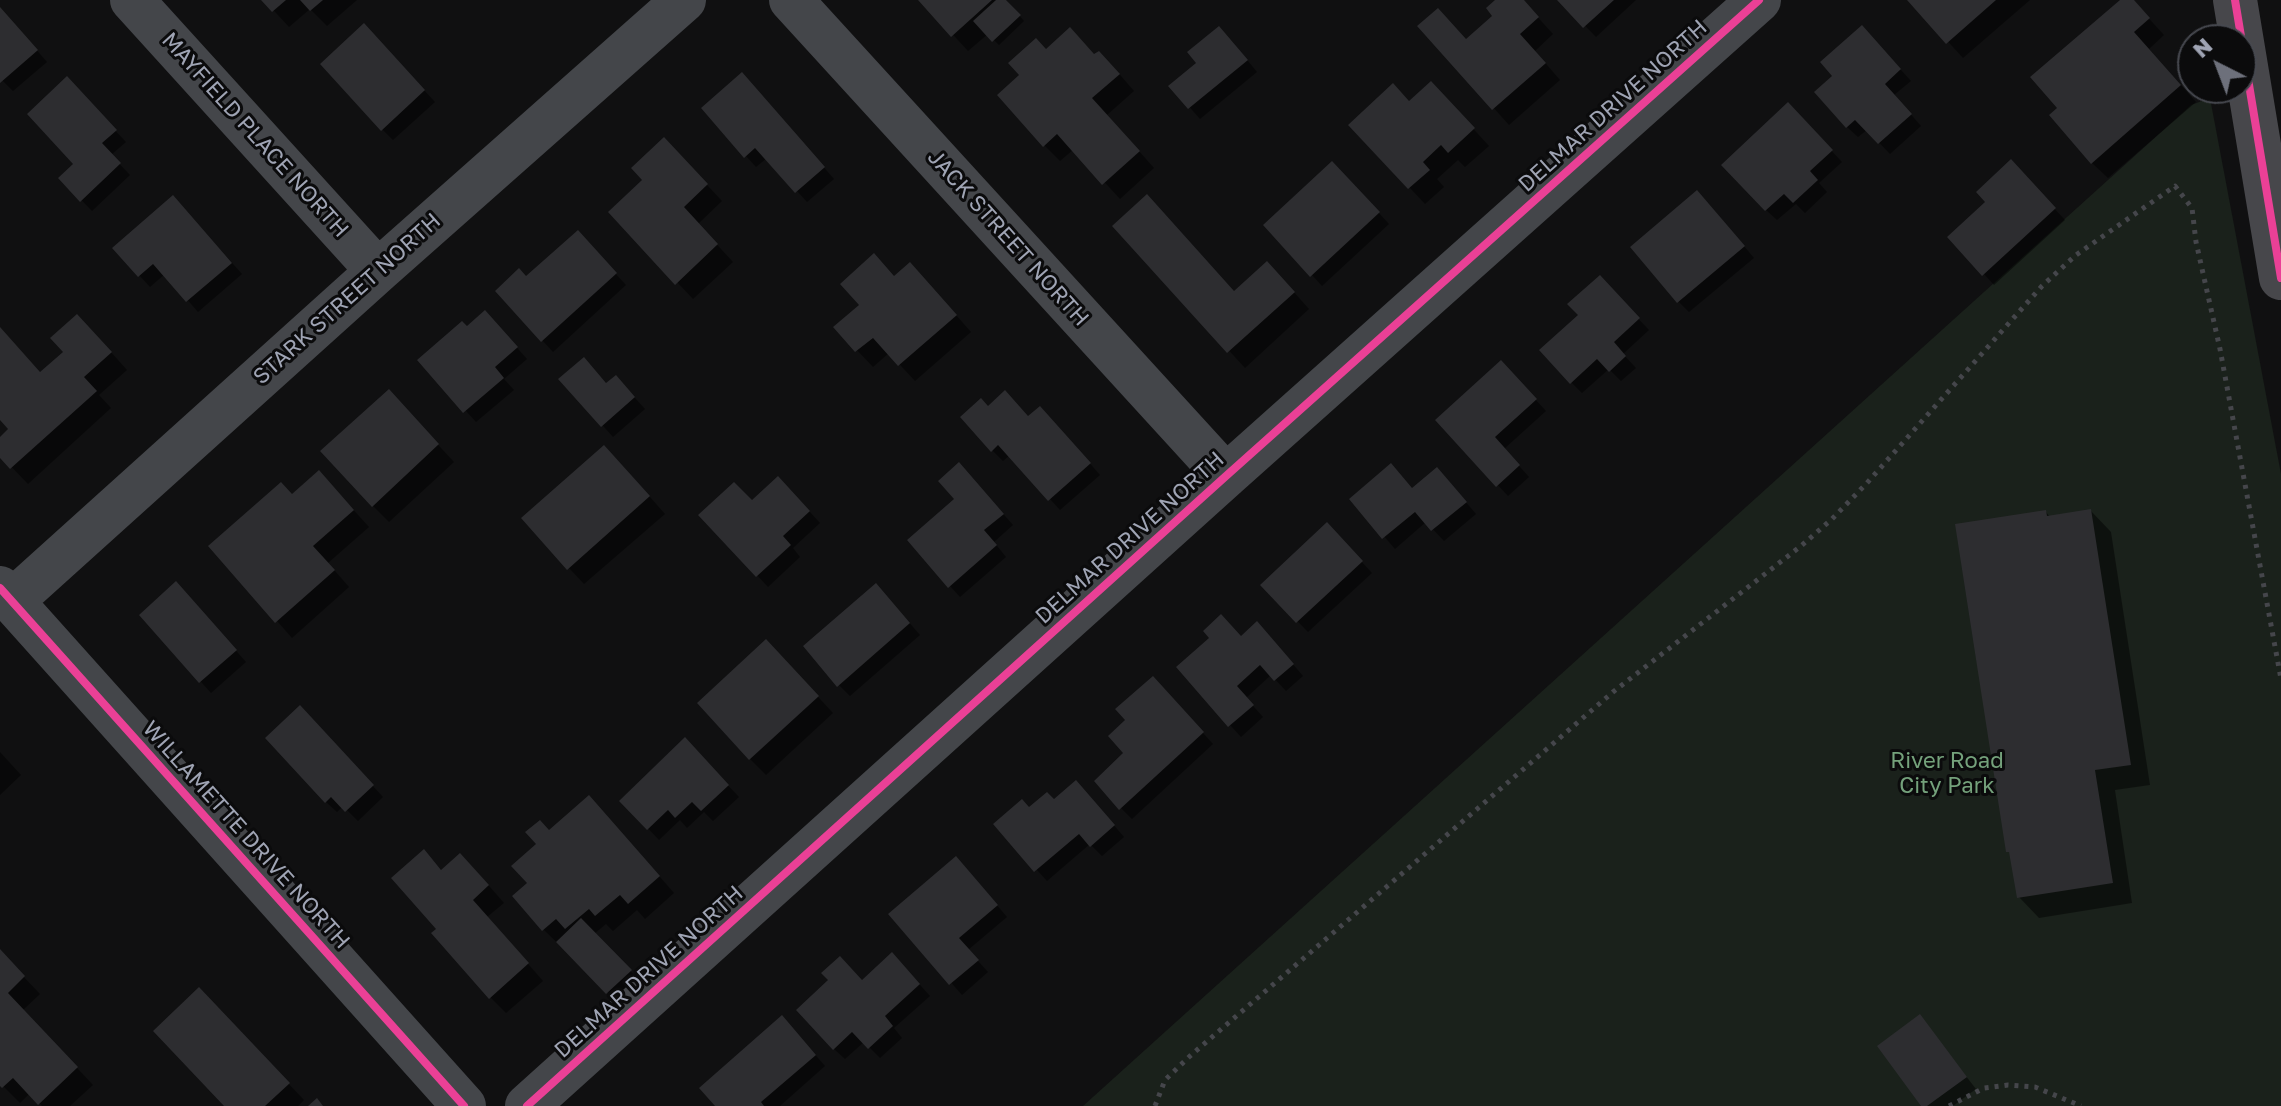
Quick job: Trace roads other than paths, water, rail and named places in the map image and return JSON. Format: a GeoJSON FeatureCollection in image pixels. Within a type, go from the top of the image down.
{"type":"FeatureCollection","features":[{"type":"Feature","properties":{"kind":"main road"},"geometry":{"type":"LineString","coordinates":[[2235,0],[2276,222],[2281,278]]}},
{"type":"Feature","properties":{"kind":"street","name":"MAYFIELD PLACE NORTH"},"geometry":{"type":"LineString","coordinates":[[132,0],[378,271]]}},
{"type":"Feature","properties":{"kind":"street","name":"STARK STREET NORTH"},"geometry":{"type":"LineString","coordinates":[[6,594],[684,0]]}},
{"type":"Feature","properties":{"kind":"street","name":"JACK STREET NORTH"},"geometry":{"type":"LineString","coordinates":[[791,0],[1226,476]]}},
{"type":"Feature","properties":{"kind":"street","name":"DELMAR DRIVE NORTH"},"geometry":{"type":"LineString","coordinates":[[527,1106],[1759,0]]}},
{"type":"Feature","properties":{"kind":"street","name":"WILLAMETTE DRIVE NORTH"},"geometry":{"type":"LineString","coordinates":[[6,594],[464,1106]]}},
{"type":"Feature","properties":{"kind":"park label","name":"River Road City Park"},"geometry":{"type":"Point","coordinates":[1947,774]}}]}
